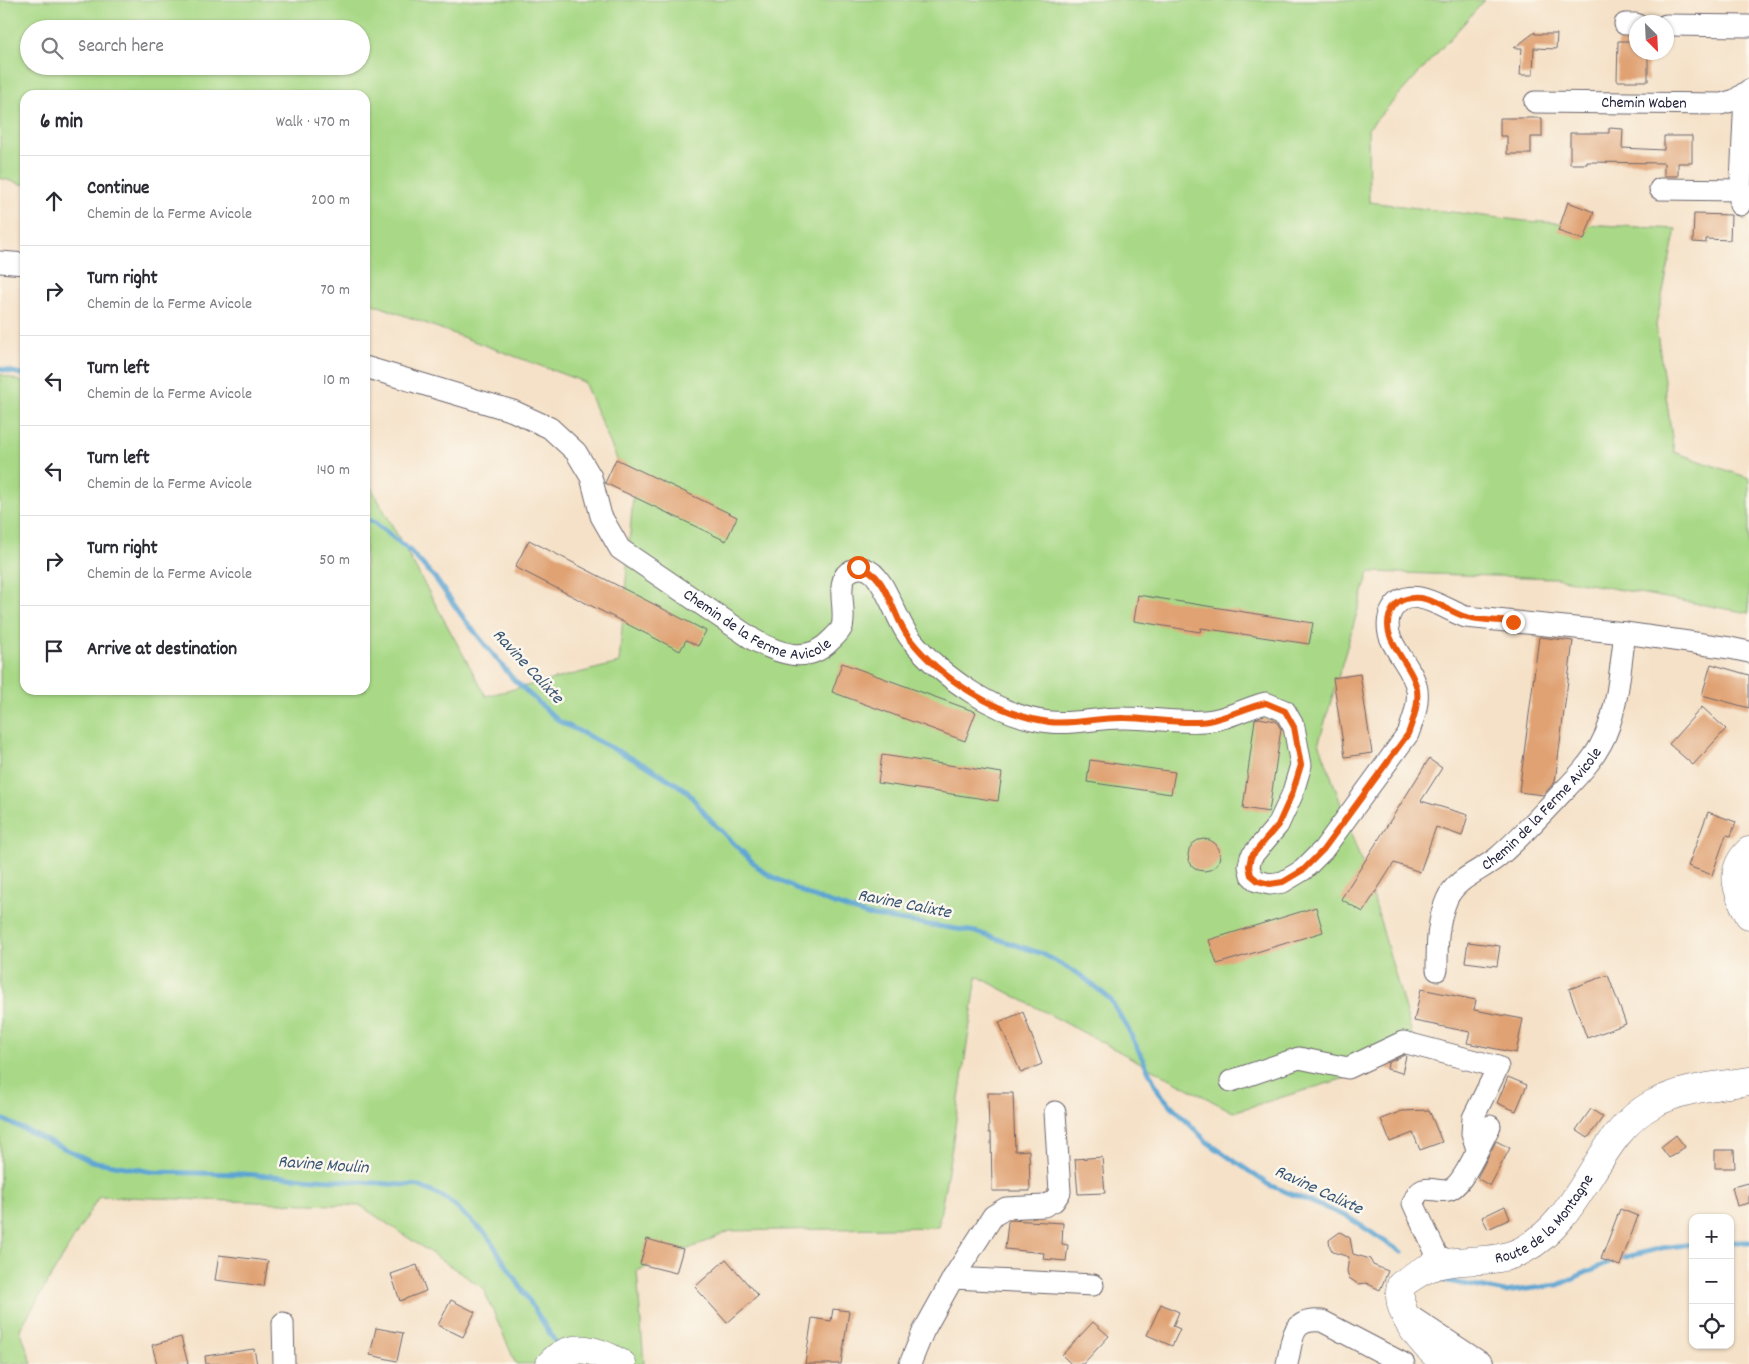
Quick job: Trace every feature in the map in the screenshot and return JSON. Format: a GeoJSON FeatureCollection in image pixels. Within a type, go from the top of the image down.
{"type":"FeatureCollection","features":[{"type":"Feature","properties":{"kind":"main road"},"geometry":{"type":"LineString","coordinates":[[1749,852],[1739,861],[1736,885],[1749,915]]}},
{"type":"Feature","properties":{"kind":"main road","name":"Route de la Montagne"},"geometry":{"type":"LineString","coordinates":[[1447,1364],[1434,1355],[1403,1311],[1399,1294],[1401,1285],[1414,1275],[1441,1264],[1494,1260],[1522,1251],[1545,1236],[1564,1216],[1614,1142],[1629,1124],[1652,1104],[1680,1092],[1749,1081]]}},
{"type":"Feature","properties":{"kind":"main road"},"geometry":{"type":"LineString","coordinates":[[550,1364],[565,1351],[577,1349],[590,1350],[622,1364]]}},
{"type":"Feature","properties":{"kind":"street"},"geometry":{"type":"LineString","coordinates":[[1674,24],[1749,26]]}},
{"type":"Feature","properties":{"kind":"street"},"geometry":{"type":"LineString","coordinates":[[1660,189],[1741,197],[1747,93]]}},
{"type":"Feature","properties":{"kind":"street","name":"Chemin Waben"},"geometry":{"type":"LineString","coordinates":[[1535,102],[1721,104],[1747,93]]}},
{"type":"Feature","properties":{"kind":"street"},"geometry":{"type":"LineString","coordinates":[[0,262],[20,264]]}},
{"type":"Feature","properties":{"kind":"street","name":"Chemin de la Ferme Avicole"},"geometry":{"type":"LineString","coordinates":[[370,368],[513,411],[550,428],[576,452],[591,477],[601,516],[620,549],[754,640],[774,650],[796,656],[812,652],[826,645],[841,629],[844,613],[843,581],[850,570],[858,567],[868,569],[879,580],[908,636],[924,655],[954,680],[1002,709],[1050,722],[1123,718],[1206,721],[1235,715],[1266,703],[1285,711],[1294,727],[1301,765],[1292,794],[1278,825],[1251,857],[1249,866],[1251,875],[1258,881],[1270,884],[1283,882],[1303,870],[1323,850],[1408,734],[1414,718],[1417,690],[1413,677],[1390,638],[1388,625],[1390,612],[1396,603],[1406,598],[1422,598],[1466,617],[1625,633],[1749,652]]}},
{"type":"Feature","properties":{"kind":"street","name":"Chemin de la Ferme Avicole"},"geometry":{"type":"LineString","coordinates":[[1437,970],[1438,929],[1447,898],[1454,888],[1497,858],[1520,837],[1587,766],[1602,743],[1611,722],[1625,633]]}},
{"type":"Feature","properties":{"kind":"street"},"geometry":{"type":"LineString","coordinates":[[1232,1081],[1299,1058],[1348,1068],[1403,1042],[1498,1067],[1473,1118],[1472,1134],[1477,1149]]}},
{"type":"Feature","properties":{"kind":"street"},"geometry":{"type":"LineString","coordinates":[[910,1364],[952,1278],[993,1216],[1006,1208],[1044,1206],[1054,1201],[1060,1192],[1055,1112]]}},
{"type":"Feature","properties":{"kind":"street"},"geometry":{"type":"LineString","coordinates":[[1441,1264],[1413,1203],[1416,1195],[1423,1190],[1431,1188],[1445,1191],[1459,1183],[1490,1126]]}},
{"type":"Feature","properties":{"kind":"street"},"geometry":{"type":"LineString","coordinates":[[952,1278],[1093,1284]]}},
{"type":"Feature","properties":{"kind":"street"},"geometry":{"type":"LineString","coordinates":[[1403,1311],[1483,1364]]}},
{"type":"Feature","properties":{"kind":"street"},"geometry":{"type":"LineString","coordinates":[[1287,1364],[1294,1332],[1301,1322],[1311,1320],[1322,1321],[1404,1364]]}},
{"type":"Feature","properties":{"kind":"street"},"geometry":{"type":"LineString","coordinates":[[283,1323],[284,1364]]}},
{"type":"Feature","properties":{"kind":"green space"},"geometry":{"type":"Polygon","coordinates":[[[0,0],[1485,0],[1368,129],[1369,202],[1525,221],[1676,229],[1656,325],[1674,452],[1749,478],[1749,613],[1556,578],[1369,572],[1319,742],[1372,892],[1418,1056],[1233,1112],[977,976],[952,1147],[938,1227],[730,1231],[637,1271],[644,1364],[516,1364],[483,1288],[361,1206],[99,1196],[20,1329],[32,1364],[0,1364],[0,374],[20,381],[20,695],[370,695],[370,487],[486,696],[619,663],[633,497],[584,382],[370,303],[370,90],[20,90],[20,184],[0,178],[0,0]]]}},
{"type":"Feature","properties":{"kind":"building"},"geometry":{"type":"Polygon","coordinates":[[[1535,32],[1535,34],[1557,34],[1556,49],[1534,48],[1533,75],[1520,75],[1522,48],[1514,48],[1535,32]]]}},
{"type":"Feature","properties":{"kind":"building"},"geometry":{"type":"Polygon","coordinates":[[[1618,41],[1629,41],[1629,60],[1648,60],[1648,81],[1617,81],[1618,41]]]}},
{"type":"Feature","properties":{"kind":"building"},"geometry":{"type":"Polygon","coordinates":[[[1500,118],[1542,118],[1542,137],[1531,137],[1531,154],[1507,154],[1507,136],[1500,136],[1500,118]]]}},
{"type":"Feature","properties":{"kind":"building"},"geometry":{"type":"Polygon","coordinates":[[[1609,128],[1623,129],[1622,148],[1664,150],[1664,136],[1692,136],[1692,163],[1678,163],[1678,176],[1664,176],[1664,163],[1587,162],[1587,164],[1570,164],[1570,133],[1609,133],[1609,128]]]}},
{"type":"Feature","properties":{"kind":"building"},"geometry":{"type":"Polygon","coordinates":[[[1568,202],[1594,212],[1584,240],[1558,231],[1568,202]]]}},
{"type":"Feature","properties":{"kind":"building"},"geometry":{"type":"Polygon","coordinates":[[[1694,214],[1731,215],[1730,240],[1706,239],[1706,243],[1693,242],[1694,214]]]}},
{"type":"Feature","properties":{"kind":"building"},"geometry":{"type":"Polygon","coordinates":[[[616,459],[737,517],[726,541],[605,483],[616,459]]]}},
{"type":"Feature","properties":{"kind":"building"},"geometry":{"type":"Polygon","coordinates":[[[529,540],[706,631],[698,646],[686,640],[680,651],[515,567],[529,540]]]}},
{"type":"Feature","properties":{"kind":"building"},"geometry":{"type":"Polygon","coordinates":[[[1138,595],[1313,623],[1309,644],[1201,628],[1200,632],[1134,621],[1138,595]]]}},
{"type":"Feature","properties":{"kind":"building"},"geometry":{"type":"Polygon","coordinates":[[[1539,637],[1573,641],[1555,782],[1543,795],[1519,792],[1539,637]]]}},
{"type":"Feature","properties":{"kind":"building"},"geometry":{"type":"Polygon","coordinates":[[[842,663],[976,712],[965,741],[832,692],[842,663]]]}},
{"type":"Feature","properties":{"kind":"building"},"geometry":{"type":"Polygon","coordinates":[[[1711,664],[1749,675],[1749,708],[1702,695],[1711,664]]]}},
{"type":"Feature","properties":{"kind":"building"},"geometry":{"type":"Polygon","coordinates":[[[1360,674],[1372,753],[1345,757],[1333,678],[1360,674]]]}},
{"type":"Feature","properties":{"kind":"building"},"geometry":{"type":"Polygon","coordinates":[[[1702,707],[1726,729],[1693,765],[1669,744],[1702,707]]]}},
{"type":"Feature","properties":{"kind":"building"},"geometry":{"type":"Polygon","coordinates":[[[1255,719],[1276,721],[1281,729],[1269,812],[1243,808],[1255,719]]]}},
{"type":"Feature","properties":{"kind":"building"},"geometry":{"type":"Polygon","coordinates":[[[882,755],[1002,773],[998,801],[878,783],[882,755]]]}},
{"type":"Feature","properties":{"kind":"building"},"geometry":{"type":"Polygon","coordinates":[[[1429,759],[1442,768],[1421,801],[1468,815],[1462,836],[1436,827],[1420,872],[1394,863],[1363,912],[1341,899],[1429,759]]]}},
{"type":"Feature","properties":{"kind":"building"},"geometry":{"type":"Polygon","coordinates":[[[1090,760],[1175,772],[1171,794],[1087,782],[1090,760]]]}},
{"type":"Feature","properties":{"kind":"building"},"geometry":{"type":"Polygon","coordinates":[[[1708,812],[1736,822],[1731,836],[1726,835],[1712,875],[1688,866],[1708,812]]]}},
{"type":"Feature","properties":{"kind":"building"},"geometry":{"type":"Polygon","coordinates":[[[1204,839],[1210,840],[1215,844],[1219,849],[1219,861],[1215,866],[1210,870],[1204,871],[1198,870],[1193,866],[1189,861],[1188,855],[1189,849],[1193,844],[1198,840],[1204,839]]]}},
{"type":"Feature","properties":{"kind":"building"},"geometry":{"type":"Polygon","coordinates":[[[1316,907],[1323,932],[1217,964],[1209,940],[1316,907]]]}},
{"type":"Feature","properties":{"kind":"building"},"geometry":{"type":"Polygon","coordinates":[[[1468,942],[1500,946],[1497,966],[1465,962],[1468,942]]]}},
{"type":"Feature","properties":{"kind":"building"},"geometry":{"type":"Polygon","coordinates":[[[1608,975],[1626,1024],[1587,1038],[1569,989],[1608,975]]]}},
{"type":"Feature","properties":{"kind":"building"},"geometry":{"type":"Polygon","coordinates":[[[1421,989],[1476,1000],[1474,1010],[1523,1019],[1516,1053],[1467,1043],[1470,1032],[1414,1021],[1421,989]]]}},
{"type":"Feature","properties":{"kind":"building"},"geometry":{"type":"Polygon","coordinates":[[[1023,1012],[1042,1064],[1021,1073],[999,1022],[1023,1012]]]}},
{"type":"Feature","properties":{"kind":"building"},"geometry":{"type":"Polygon","coordinates":[[[1404,1055],[1406,1056],[1402,1073],[1387,1069],[1388,1063],[1404,1055]]]}},
{"type":"Feature","properties":{"kind":"building"},"geometry":{"type":"Polygon","coordinates":[[[1508,1077],[1527,1085],[1516,1111],[1497,1103],[1508,1077]]]}},
{"type":"Feature","properties":{"kind":"building"},"geometry":{"type":"Polygon","coordinates":[[[988,1093],[1013,1093],[1015,1151],[1029,1150],[1030,1191],[992,1191],[988,1093]]]}},
{"type":"Feature","properties":{"kind":"building"},"geometry":{"type":"Polygon","coordinates":[[[1591,1109],[1603,1117],[1588,1138],[1576,1130],[1591,1109]]]}},
{"type":"Feature","properties":{"kind":"building"},"geometry":{"type":"Polygon","coordinates":[[[1429,1110],[1442,1142],[1420,1150],[1413,1133],[1390,1142],[1381,1119],[1402,1111],[1429,1110]]]}},
{"type":"Feature","properties":{"kind":"building"},"geometry":{"type":"Polygon","coordinates":[[[1676,1135],[1685,1147],[1669,1158],[1661,1147],[1676,1135]]]}},
{"type":"Feature","properties":{"kind":"building"},"geometry":{"type":"Polygon","coordinates":[[[1496,1141],[1510,1148],[1490,1186],[1477,1178],[1496,1141]]]}},
{"type":"Feature","properties":{"kind":"building"},"geometry":{"type":"Polygon","coordinates":[[[1715,1150],[1734,1150],[1735,1168],[1715,1168],[1715,1150]]]}},
{"type":"Feature","properties":{"kind":"building"},"geometry":{"type":"Polygon","coordinates":[[[1102,1157],[1105,1193],[1078,1194],[1075,1159],[1102,1157]]]}},
{"type":"Feature","properties":{"kind":"building"},"geometry":{"type":"Polygon","coordinates":[[[1749,1183],[1749,1203],[1737,1206],[1732,1187],[1749,1183]]]}},
{"type":"Feature","properties":{"kind":"building"},"geometry":{"type":"Polygon","coordinates":[[[1505,1206],[1510,1219],[1488,1229],[1482,1217],[1505,1206]]]}},
{"type":"Feature","properties":{"kind":"building"},"geometry":{"type":"Polygon","coordinates":[[[1620,1209],[1638,1216],[1620,1266],[1601,1259],[1620,1209]]]}},
{"type":"Feature","properties":{"kind":"building"},"geometry":{"type":"Polygon","coordinates":[[[1010,1220],[1063,1223],[1062,1244],[1068,1245],[1066,1261],[1043,1259],[1044,1253],[1005,1249],[1008,1222],[1010,1220]]]}},
{"type":"Feature","properties":{"kind":"building"},"geometry":{"type":"Polygon","coordinates":[[[1340,1232],[1350,1238],[1353,1254],[1370,1259],[1373,1265],[1388,1271],[1380,1290],[1366,1283],[1358,1284],[1349,1278],[1347,1271],[1349,1257],[1333,1252],[1330,1247],[1329,1240],[1340,1232]]]}},
{"type":"Feature","properties":{"kind":"building"},"geometry":{"type":"Polygon","coordinates":[[[647,1239],[683,1249],[676,1273],[640,1264],[647,1239]]]}},
{"type":"Feature","properties":{"kind":"building"},"geometry":{"type":"Polygon","coordinates":[[[219,1255],[268,1261],[264,1286],[215,1280],[219,1255]]]}},
{"type":"Feature","properties":{"kind":"building"},"geometry":{"type":"Polygon","coordinates":[[[726,1259],[758,1296],[727,1323],[695,1287],[726,1259]]]}},
{"type":"Feature","properties":{"kind":"building"},"geometry":{"type":"Polygon","coordinates":[[[417,1265],[426,1291],[400,1301],[391,1274],[417,1265]]]}},
{"type":"Feature","properties":{"kind":"building"},"geometry":{"type":"Polygon","coordinates":[[[451,1300],[475,1312],[463,1337],[438,1325],[451,1300]]]}},
{"type":"Feature","properties":{"kind":"building"},"geometry":{"type":"Polygon","coordinates":[[[1161,1304],[1179,1312],[1173,1326],[1180,1329],[1172,1346],[1147,1335],[1161,1304]]]}},
{"type":"Feature","properties":{"kind":"building"},"geometry":{"type":"Polygon","coordinates":[[[833,1309],[849,1311],[841,1364],[805,1364],[812,1318],[831,1321],[833,1309]]]}},
{"type":"Feature","properties":{"kind":"building"},"geometry":{"type":"Polygon","coordinates":[[[1093,1322],[1109,1336],[1083,1364],[1071,1364],[1062,1355],[1093,1322]]]}},
{"type":"Feature","properties":{"kind":"building"},"geometry":{"type":"Polygon","coordinates":[[[376,1328],[403,1333],[397,1361],[370,1355],[376,1328]]]}},
{"type":"Feature","properties":{"kind":"building"},"geometry":{"type":"Polygon","coordinates":[[[181,1337],[188,1364],[157,1364],[152,1345],[181,1337]]]}},
{"type":"Feature","properties":{"kind":"building"},"geometry":{"type":"Polygon","coordinates":[[[254,1349],[257,1364],[206,1364],[205,1356],[254,1349]]]}},
{"type":"Feature","properties":{"kind":"waterway","name":"Ravine Calixte"},"geometry":{"type":"LineString","coordinates":[[0,369],[20,374]]}},
{"type":"Feature","properties":{"kind":"waterway","name":"Ravine Calixte"},"geometry":{"type":"LineString","coordinates":[[370,520],[410,551],[435,578],[465,620],[514,680],[559,721],[647,766],[686,790],[711,821],[762,871],[808,895],[867,915],[976,932],[1043,954],[1082,976],[1110,999],[1127,1027],[1160,1094],[1207,1142],[1269,1185],[1348,1217],[1401,1252]]}},
{"type":"Feature","properties":{"kind":"waterway","name":"Ravine Moulin"},"geometry":{"type":"LineString","coordinates":[[0,1118],[91,1161],[153,1172],[243,1174],[419,1186],[447,1199],[487,1235],[558,1346]]}},
{"type":"Feature","properties":{"kind":"waterway","name":"Ravine Calixte"},"geometry":{"type":"LineString","coordinates":[[1734,1242],[1749,1242]]}},
{"type":"Feature","properties":{"kind":"waterway","name":"Ravine Calixte"},"geometry":{"type":"LineString","coordinates":[[1432,1278],[1505,1292],[1558,1285],[1614,1260],[1661,1248],[1689,1244]]}},
{"type":"Feature","properties":{"kind":"route"},"geometry":{"type":"LineString","coordinates":[[858,567],[868,569],[879,580],[908,636],[924,655],[954,680],[1002,709],[1050,722],[1123,718],[1206,721],[1235,715],[1266,703],[1285,711],[1294,727],[1299,745],[1301,765],[1292,794],[1278,825],[1251,857],[1249,866],[1251,875],[1258,881],[1270,884],[1283,882],[1303,870],[1323,850],[1408,734],[1417,704],[1417,690],[1413,677],[1390,638],[1388,625],[1390,612],[1396,603],[1406,598],[1422,598],[1466,617],[1513,622]]}}]}
